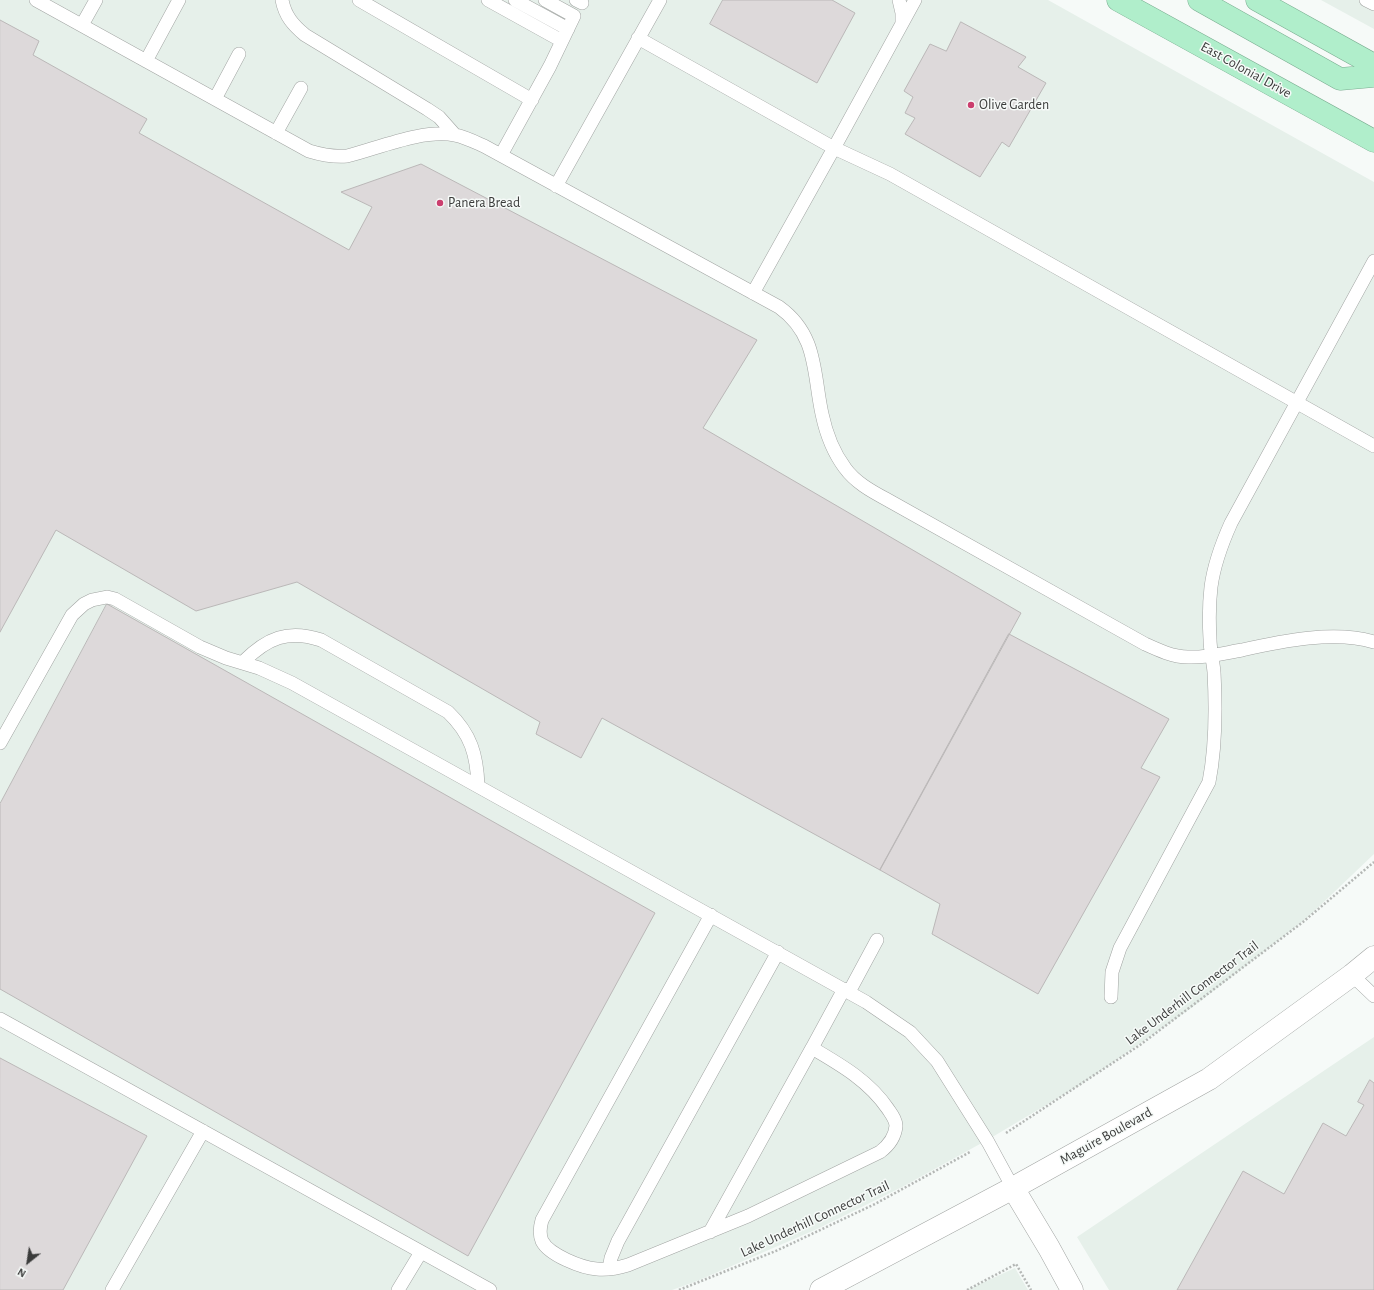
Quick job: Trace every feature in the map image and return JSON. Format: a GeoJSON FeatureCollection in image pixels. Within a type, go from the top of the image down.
{"type":"FeatureCollection","features":[{"type":"Feature","properties":{"kind":"highway","name":"East Colonial Drive"},"geometry":{"type":"LineString","coordinates":[[1118,0],[1374,141]]}},
{"type":"Feature","properties":{"kind":"highway"},"geometry":{"type":"LineString","coordinates":[[1199,0],[1340,79],[1374,76]]}},
{"type":"Feature","properties":{"kind":"highway"},"geometry":{"type":"LineString","coordinates":[[1257,0],[1374,65]]}},
{"type":"Feature","properties":{"kind":"street","name":"Maguire Boulevard"},"geometry":{"type":"LineString","coordinates":[[821,1290],[843,1285],[1209,1079],[1352,976],[1374,957]]}},
{"type":"Feature","properties":{"kind":"street"},"geometry":{"type":"LineString","coordinates":[[1013,1188],[1072,1290]]}},
{"type":"Feature","properties":{"kind":"lane"},"geometry":{"type":"LineString","coordinates":[[36,0],[276,133],[310,151],[322,155],[347,156],[426,135],[455,135],[484,146],[625,222],[786,312],[800,327],[809,348],[817,381],[822,414],[831,442],[846,469],[866,488],[1145,644],[1172,655],[1186,657],[1211,656],[1243,649],[1324,637],[1350,637],[1374,642]]}},
{"type":"Feature","properties":{"kind":"lane"},"geometry":{"type":"LineString","coordinates":[[82,25],[96,0]]}},
{"type":"Feature","properties":{"kind":"lane"},"geometry":{"type":"LineString","coordinates":[[146,60],[179,0]]}},
{"type":"Feature","properties":{"kind":"lane"},"geometry":{"type":"LineString","coordinates":[[282,0],[288,18],[296,28],[305,35],[427,109],[438,117],[455,135]]}},
{"type":"Feature","properties":{"kind":"lane"},"geometry":{"type":"LineString","coordinates":[[359,0],[532,100]]}},
{"type":"Feature","properties":{"kind":"lane"},"geometry":{"type":"LineString","coordinates":[[488,0],[562,41]]}},
{"type":"Feature","properties":{"kind":"lane"},"geometry":{"type":"LineString","coordinates":[[515,0],[568,29]]}},
{"type":"Feature","properties":{"kind":"lane"},"geometry":{"type":"LineString","coordinates":[[501,155],[532,100],[574,16],[545,0]]}},
{"type":"Feature","properties":{"kind":"lane"},"geometry":{"type":"LineString","coordinates":[[556,186],[660,0]]}},
{"type":"Feature","properties":{"kind":"lane"},"geometry":{"type":"LineString","coordinates":[[899,0],[902,13],[902,23]]}},
{"type":"Feature","properties":{"kind":"lane"},"geometry":{"type":"LineString","coordinates":[[753,293],[915,0]]}},
{"type":"Feature","properties":{"kind":"lane"},"geometry":{"type":"LineString","coordinates":[[1366,0],[1374,4]]}},
{"type":"Feature","properties":{"kind":"lane"},"geometry":{"type":"LineString","coordinates":[[638,38],[834,148],[890,174],[1374,446]]}},
{"type":"Feature","properties":{"kind":"lane"},"geometry":{"type":"LineString","coordinates":[[215,99],[239,54]]}},
{"type":"Feature","properties":{"kind":"lane"},"geometry":{"type":"LineString","coordinates":[[276,133],[301,88]]}},
{"type":"Feature","properties":{"kind":"lane"},"geometry":{"type":"LineString","coordinates":[[1111,997],[1112,972],[1120,948],[1209,782],[1213,760],[1216,712],[1214,670],[1210,639],[1210,598],[1211,586],[1219,552],[1231,523],[1374,262]]}},
{"type":"Feature","properties":{"kind":"lane"},"geometry":{"type":"LineString","coordinates":[[0,744],[68,621],[78,608],[92,600],[107,597],[115,599],[200,647],[226,658],[259,668],[292,683],[866,1002],[910,1032],[937,1061],[988,1142],[1013,1188]]}},
{"type":"Feature","properties":{"kind":"lane"},"geometry":{"type":"LineString","coordinates":[[243,662],[253,652],[280,637],[294,635],[307,636],[321,640],[448,712],[458,722],[467,735],[474,751],[478,769],[478,786]]}},
{"type":"Feature","properties":{"kind":"lane"},"geometry":{"type":"LineString","coordinates":[[711,916],[542,1220],[540,1226],[540,1237],[543,1242],[551,1251],[578,1265],[593,1269],[618,1268],[636,1263],[710,1232],[773,1204],[880,1152],[890,1141],[894,1133],[896,1125],[894,1117],[870,1087],[842,1066],[812,1048]]}},
{"type":"Feature","properties":{"kind":"lane"},"geometry":{"type":"LineString","coordinates":[[710,1232],[812,1048],[877,940]]}},
{"type":"Feature","properties":{"kind":"lane"},"geometry":{"type":"LineString","coordinates":[[609,1269],[611,1258],[618,1241],[778,952]]}},
{"type":"Feature","properties":{"kind":"lane"},"geometry":{"type":"LineString","coordinates":[[1352,976],[1374,996]]}},
{"type":"Feature","properties":{"kind":"lane"},"geometry":{"type":"LineString","coordinates":[[0,1019],[485,1288]]}},
{"type":"Feature","properties":{"kind":"lane"},"geometry":{"type":"LineString","coordinates":[[112,1290],[203,1131]]}},
{"type":"Feature","properties":{"kind":"lane"},"geometry":{"type":"LineString","coordinates":[[398,1290],[421,1252]]}},
{"type":"Feature","properties":{"kind":"path","name":"Lake Underhill Connector Trail"},"geometry":{"type":"LineString","coordinates":[[1013,1129],[1140,1045],[1303,922],[1374,862]]}},
{"type":"Feature","properties":{"kind":"path","name":"Lake Underhill Connector Trail"},"geometry":{"type":"LineString","coordinates":[[679,1290],[778,1250],[875,1204],[957,1159]]}},
{"type":"Feature","properties":{"kind":"path"},"geometry":{"type":"LineString","coordinates":[[967,1290],[1016,1264],[1031,1290]]}},
{"type":"Feature","properties":{"kind":"shaded area"},"geometry":{"type":"Polygon","coordinates":[[[0,0],[1048,0],[1374,182],[1374,854],[1307,918],[1194,1006],[1083,1083],[989,1139],[902,1187],[817,1229],[697,1281],[672,1290],[0,1290],[0,0]]]}},
{"type":"Feature","properties":{"kind":"shaded area"},"geometry":{"type":"Polygon","coordinates":[[[1321,0],[1374,0],[1374,29],[1321,0]]]}},
{"type":"Feature","properties":{"kind":"shaded area"},"geometry":{"type":"Polygon","coordinates":[[[1374,1037],[1374,1290],[1109,1290],[1077,1237],[1374,1037]]]}},
{"type":"Feature","properties":{"kind":"shaded area"},"geometry":{"type":"Polygon","coordinates":[[[1015,1268],[1028,1290],[967,1290],[969,1289],[1015,1268]]]}},
{"type":"Feature","properties":{"kind":"building"},"geometry":{"type":"Polygon","coordinates":[[[723,0],[832,0],[855,13],[817,83],[710,24],[723,0]]]}},
{"type":"Feature","properties":{"kind":"building"},"geometry":{"type":"Polygon","coordinates":[[[0,20],[39,41],[33,55],[147,119],[139,133],[349,250],[372,207],[341,192],[421,164],[757,340],[703,428],[1021,613],[880,870],[602,718],[581,758],[536,734],[540,722],[297,582],[196,611],[56,530],[0,632],[0,20]]]}},
{"type":"Feature","properties":{"kind":"building","name":"Olive Garden"},"geometry":{"type":"Polygon","coordinates":[[[961,22],[1026,57],[1018,67],[1046,83],[1009,147],[1002,142],[980,177],[905,134],[915,118],[905,113],[913,97],[904,91],[930,44],[946,51],[961,22]]]}},
{"type":"Feature","properties":{"kind":"building"},"geometry":{"type":"Polygon","coordinates":[[[107,604],[655,913],[468,1256],[0,989],[0,804],[107,604]]]}},
{"type":"Feature","properties":{"kind":"building"},"geometry":{"type":"Polygon","coordinates":[[[1009,634],[1169,719],[1141,768],[1160,777],[1038,994],[932,934],[940,904],[880,870],[1009,634]]]}},
{"type":"Feature","properties":{"kind":"building"},"geometry":{"type":"Polygon","coordinates":[[[0,1058],[147,1136],[63,1290],[0,1290],[0,1058]]]}},
{"type":"Feature","properties":{"kind":"building"},"geometry":{"type":"Polygon","coordinates":[[[1370,1080],[1374,1083],[1374,1290],[1177,1290],[1243,1171],[1284,1194],[1323,1123],[1346,1136],[1364,1105],[1358,1102],[1370,1080]]]}},
{"type":"Feature","properties":{"kind":"place","name":"Olive Garden"},"geometry":{"type":"Point","coordinates":[971,105]}},
{"type":"Feature","properties":{"kind":"place","name":"Panera Bread"},"geometry":{"type":"Point","coordinates":[440,203]}}]}
